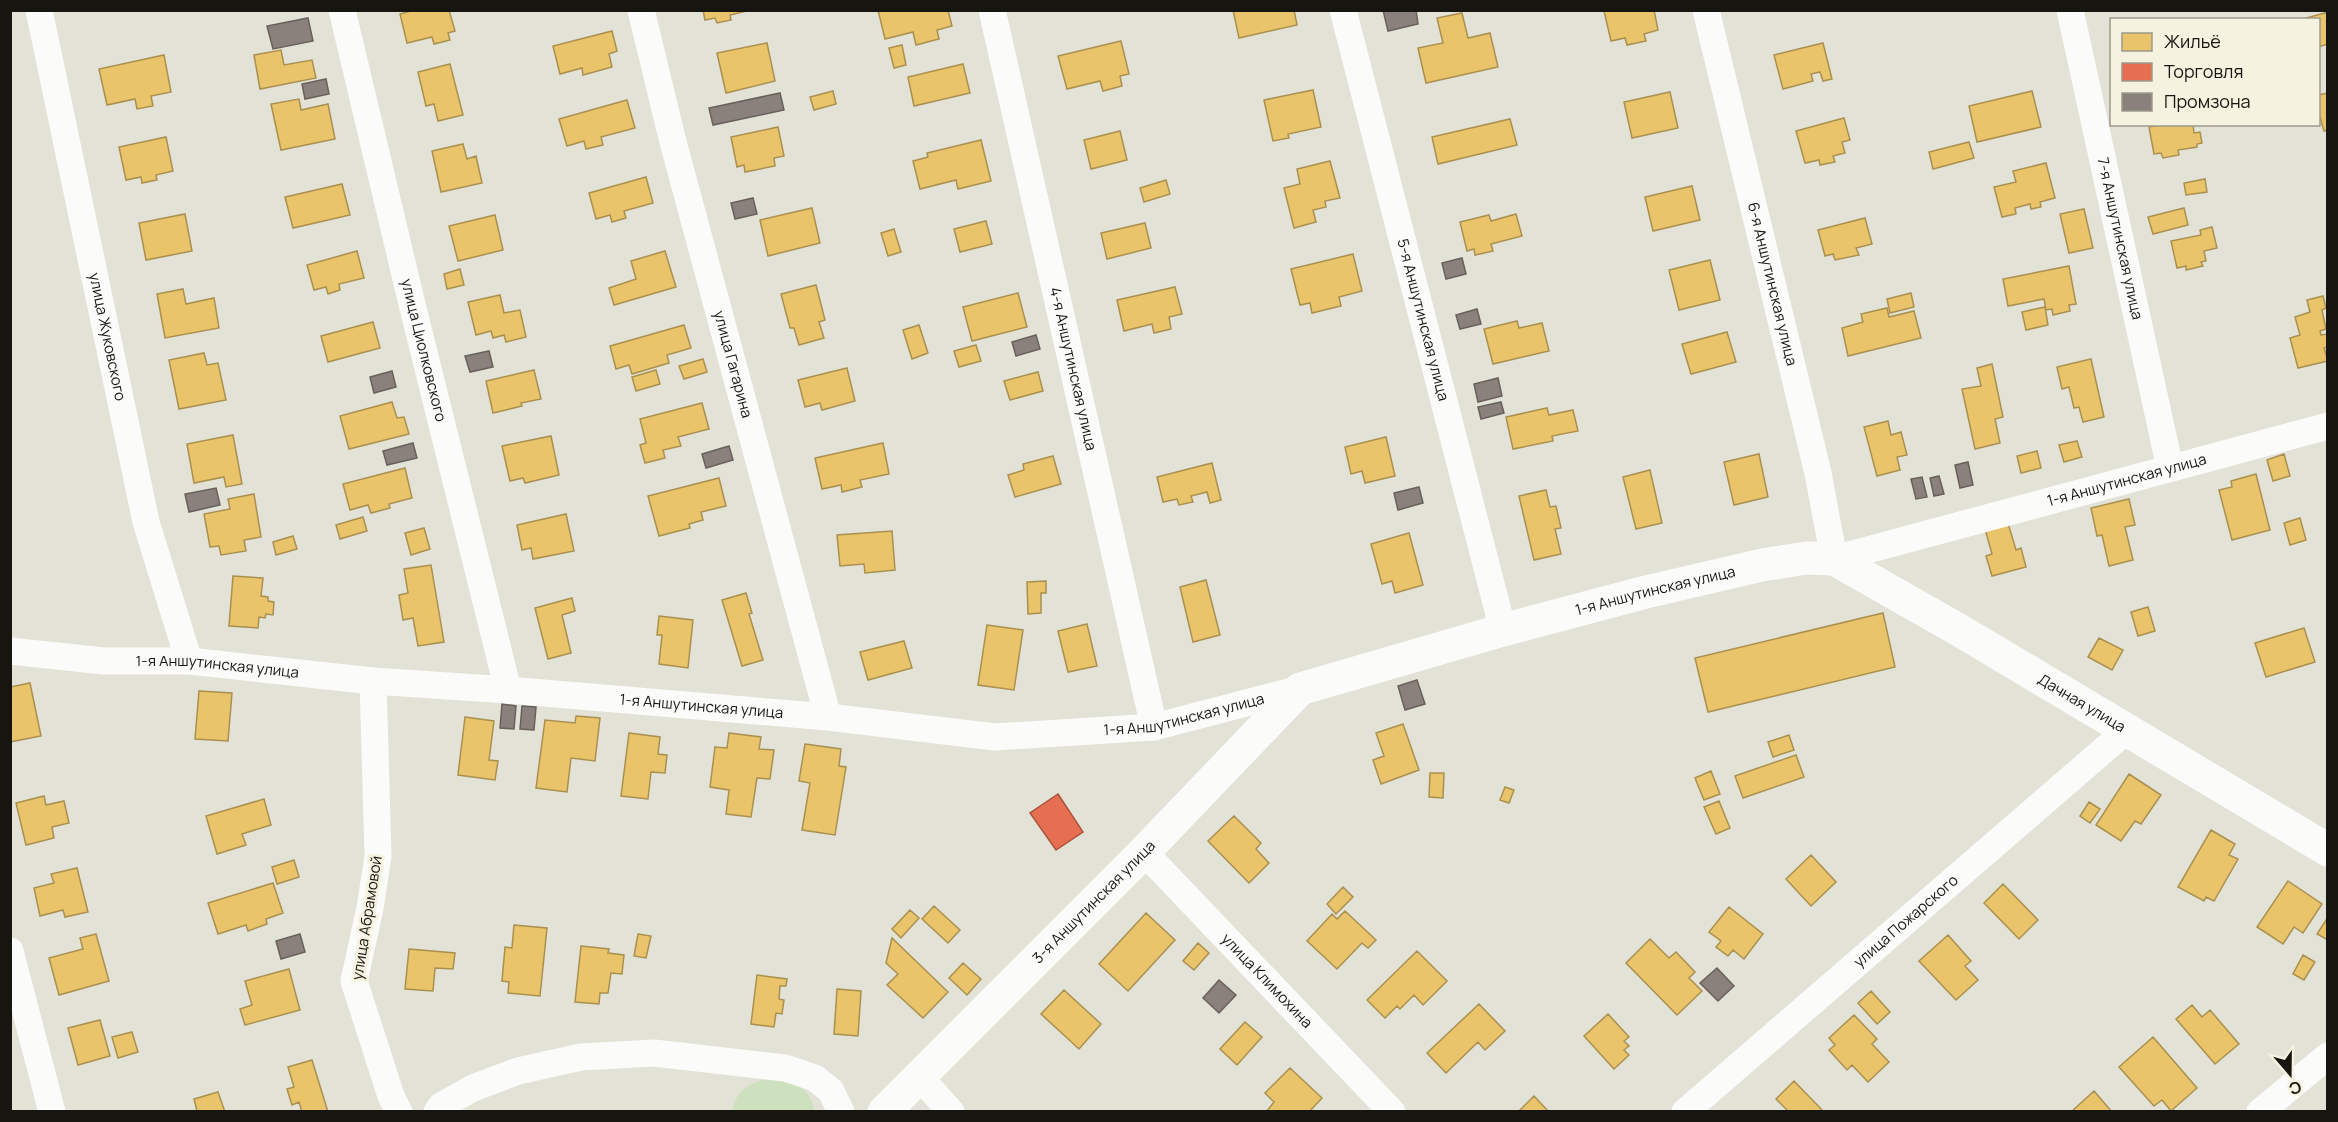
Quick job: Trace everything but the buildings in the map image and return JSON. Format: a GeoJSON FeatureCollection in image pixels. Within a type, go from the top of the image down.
{"type":"FeatureCollection","features":[{"type":"Feature","properties":{"kind":"street","name":"улица Жуковского"},"geometry":{"type":"LineString","coordinates":[[39,10],[146,522],[189,661]]}},
{"type":"Feature","properties":{"kind":"street","name":"улица Циолковского"},"geometry":{"type":"LineString","coordinates":[[342,10],[408,288],[508,690]]}},
{"type":"Feature","properties":{"kind":"street","name":"улица Гагарина"},"geometry":{"type":"LineString","coordinates":[[641,10],[672,138],[828,717]]}},
{"type":"Feature","properties":{"kind":"street","name":"4-я Аншутинская улица"},"geometry":{"type":"LineString","coordinates":[[992,10],[1154,727]]}},
{"type":"Feature","properties":{"kind":"street","name":"5-я Аншутинская улица"},"geometry":{"type":"LineString","coordinates":[[1343,10],[1503,630]]}},
{"type":"Feature","properties":{"kind":"street","name":"6-я Аншутинская улица"},"geometry":{"type":"LineString","coordinates":[[1706,10],[1818,473],[1834,559]]}},
{"type":"Feature","properties":{"kind":"street","name":"7-я Аншутинская улица"},"geometry":{"type":"LineString","coordinates":[[2070,10],[2170,468]]}},
{"type":"Feature","properties":{"kind":"street","name":"1-я Аншутинская улица"},"geometry":{"type":"LineString","coordinates":[[10,651],[104,661],[189,661],[373,681],[828,717],[995,737],[1154,727],[1646,592],[1762,565],[1806,558],[1834,559],[2328,426]]}},
{"type":"Feature","properties":{"kind":"street","name":"Дачная улица"},"geometry":{"type":"LineString","coordinates":[[1834,559],[2328,849]]}},
{"type":"Feature","properties":{"kind":"street","name":"улица Абрамовой"},"geometry":{"type":"LineString","coordinates":[[373,681],[378,856],[370,908],[354,981],[391,1096],[399,1112]]}},
{"type":"Feature","properties":{"kind":"street","name":"3-я Аншутинская улица"},"geometry":{"type":"LineString","coordinates":[[884,1112],[1144,852],[1300,688]]}},
{"type":"Feature","properties":{"kind":"street","name":"улица Пожарского"},"geometry":{"type":"LineString","coordinates":[[1685,1112],[2127,730]]}},
{"type":"Feature","properties":{"kind":"street","name":"улица Климохина"},"geometry":{"type":"LineString","coordinates":[[1144,852],[1392,1112]]}},
{"type":"Feature","properties":{"kind":"street"},"geometry":{"type":"LineString","coordinates":[[10,951],[52,1112]]}},
{"type":"Feature","properties":{"kind":"street"},"geometry":{"type":"LineString","coordinates":[[437,1112],[441,1106],[473,1088],[518,1071],[581,1057],[654,1053],[785,1068],[815,1078],[831,1091],[841,1112]]}},
{"type":"Feature","properties":{"kind":"street"},"geometry":{"type":"LineString","coordinates":[[2260,1112],[2328,1056]]}},
{"type":"Feature","properties":{"kind":"street"},"geometry":{"type":"LineString","coordinates":[[919,1076],[951,1112]]}},
{"type":"Feature","properties":{"kind":"green space"},"geometry":{"type":"Polygon","coordinates":[[[771,1078],[800,1087],[809,1096],[815,1112],[732,1112],[737,1098],[745,1088],[771,1078]]]}}]}
